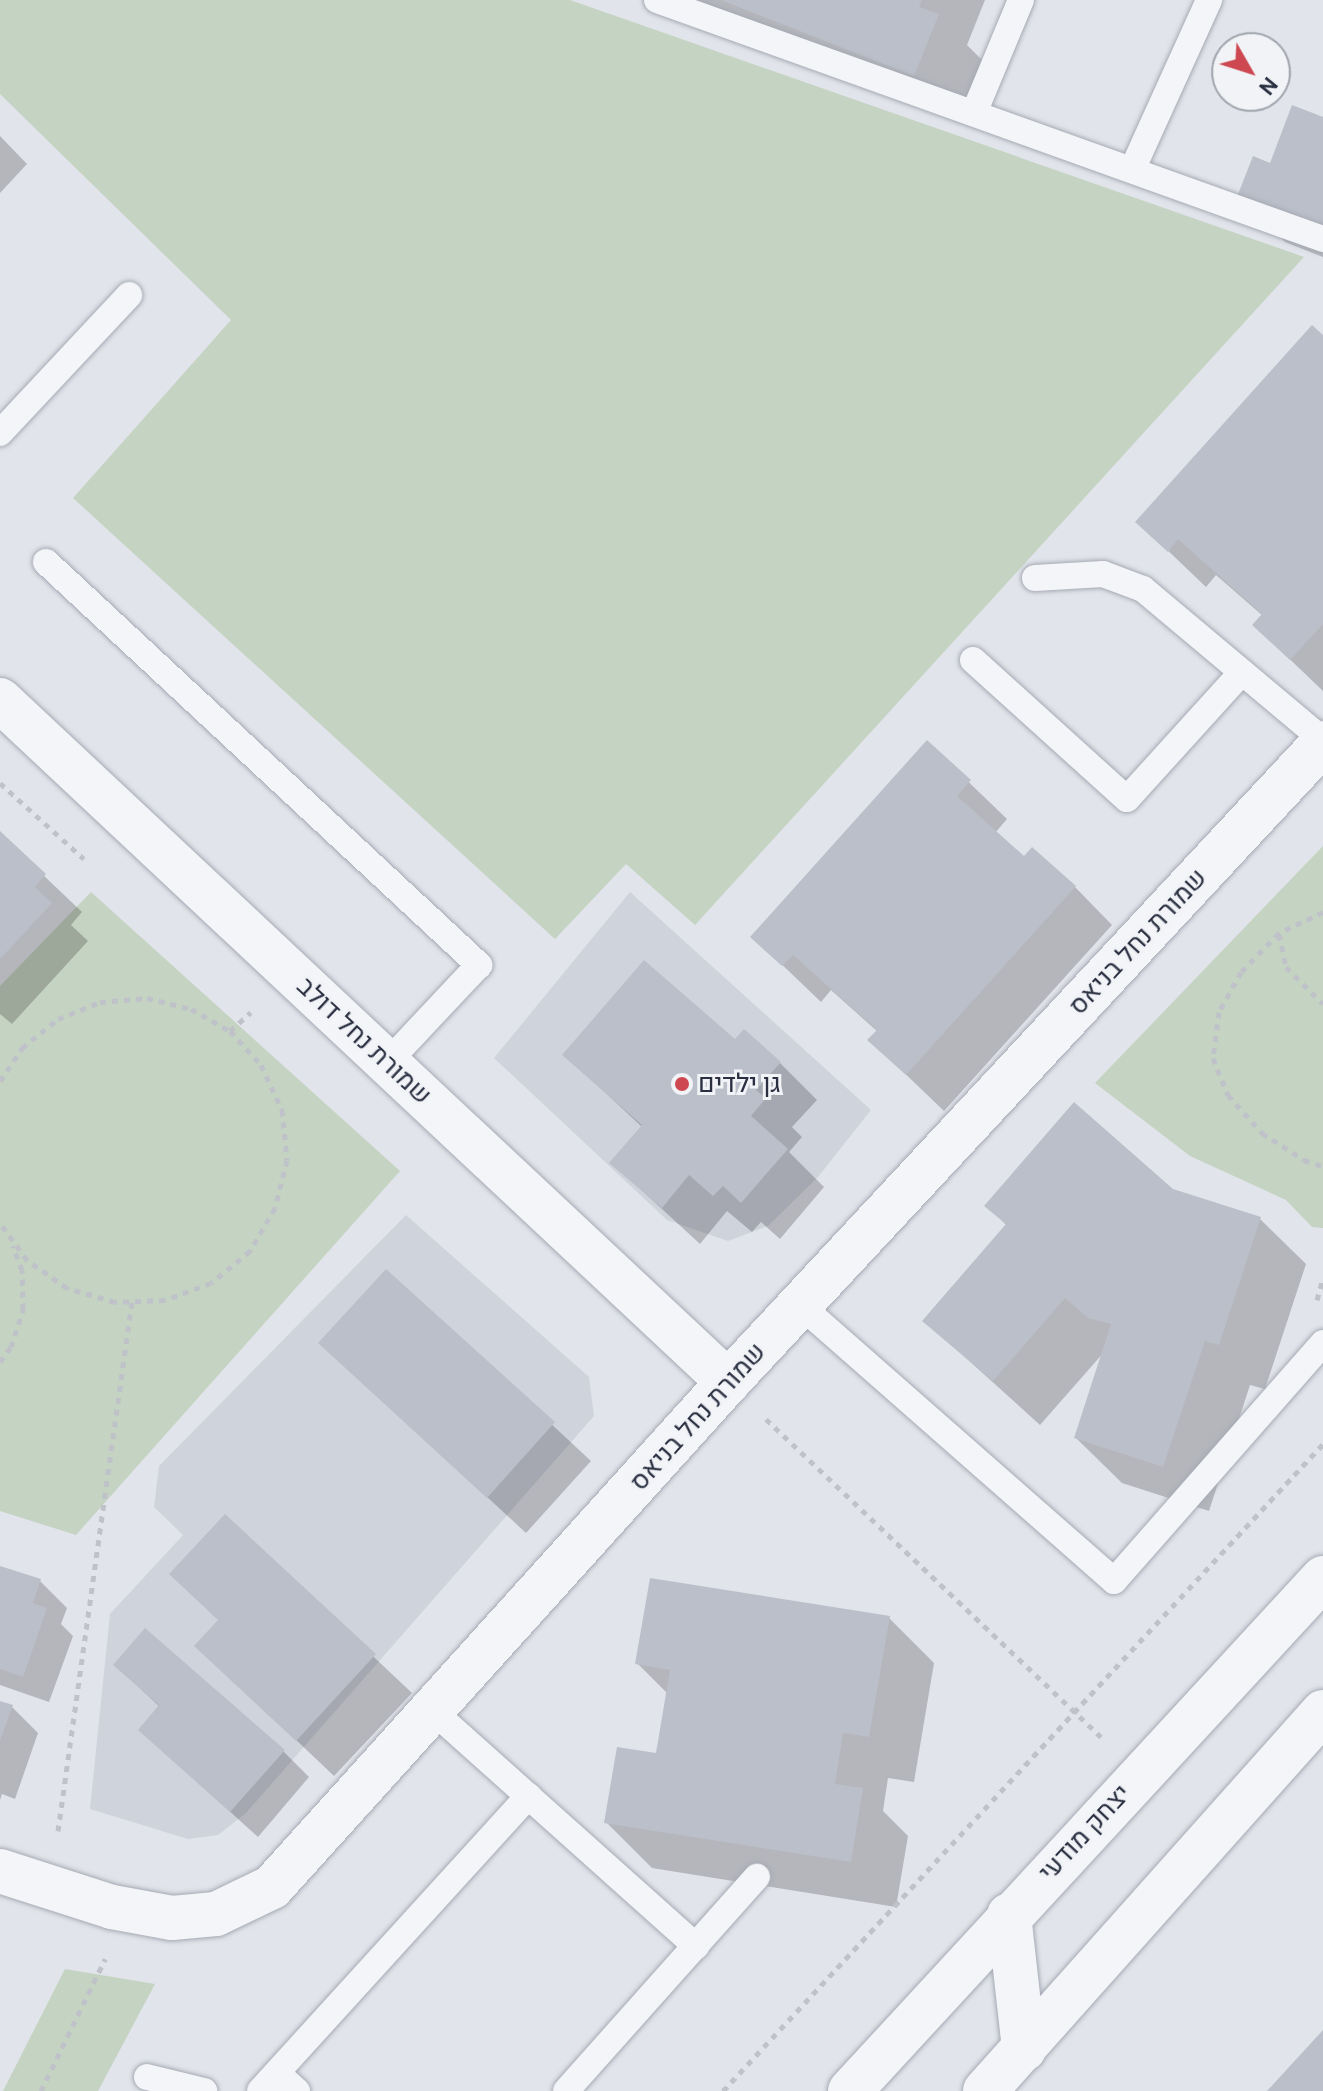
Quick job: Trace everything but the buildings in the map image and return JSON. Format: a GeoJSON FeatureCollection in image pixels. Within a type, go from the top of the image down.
{"type":"FeatureCollection","features":[{"type":"Feature","properties":{"kind":"street","name":"שמורת נחל דולב"},"geometry":{"type":"LineString","coordinates":[[0,700],[728,1382]]}},
{"type":"Feature","properties":{"kind":"street","name":"שמורת נחל בניאס"},"geometry":{"type":"LineString","coordinates":[[0,1871],[128,1910],[172,1918],[216,1914],[272,1887],[728,1382],[1323,742]]}},
{"type":"Feature","properties":{"kind":"street","name":"יצחק מודעי"},"geometry":{"type":"LineString","coordinates":[[850,2091],[1009,1915],[1323,1578]]}},
{"type":"Feature","properties":{"kind":"street"},"geometry":{"type":"LineString","coordinates":[[985,2091],[1323,1712]]}},
{"type":"Feature","properties":{"kind":"street"},"geometry":{"type":"LineString","coordinates":[[1009,1915],[1024,2049]]}},
{"type":"Feature","properties":{"kind":"lane"},"geometry":{"type":"LineString","coordinates":[[657,0],[1323,239]]}},
{"type":"Feature","properties":{"kind":"lane"},"geometry":{"type":"LineString","coordinates":[[974,113],[1021,0]]}},
{"type":"Feature","properties":{"kind":"lane"},"geometry":{"type":"LineString","coordinates":[[1132,170],[1209,0]]}},
{"type":"Feature","properties":{"kind":"lane"},"geometry":{"type":"LineString","coordinates":[[0,433],[129,295]]}},
{"type":"Feature","properties":{"kind":"lane"},"geometry":{"type":"LineString","coordinates":[[46,562],[479,965],[387,1063]]}},
{"type":"Feature","properties":{"kind":"lane"},"geometry":{"type":"LineString","coordinates":[[1035,578],[1103,574],[1143,589],[1323,742]]}},
{"type":"Feature","properties":{"kind":"lane"},"geometry":{"type":"LineString","coordinates":[[973,660],[1127,799],[1242,672]]}},
{"type":"Feature","properties":{"kind":"lane"},"geometry":{"type":"LineString","coordinates":[[800,1305],[1114,1581],[1323,1343]]}},
{"type":"Feature","properties":{"kind":"lane"},"geometry":{"type":"LineString","coordinates":[[433,1711],[696,1946]]}},
{"type":"Feature","properties":{"kind":"lane"},"geometry":{"type":"LineString","coordinates":[[297,2091],[268,2082],[528,1796]]}},
{"type":"Feature","properties":{"kind":"lane"},"geometry":{"type":"LineString","coordinates":[[566,2091],[757,1877]]}},
{"type":"Feature","properties":{"kind":"lane"},"geometry":{"type":"LineString","coordinates":[[147,2077],[204,2091]]}},
{"type":"Feature","properties":{"kind":"path"},"geometry":{"type":"LineString","coordinates":[[1323,912],[1279,933],[1241,972],[1219,1012],[1213,1058],[1228,1095],[1262,1133],[1304,1160],[1323,1166]]}},
{"type":"Feature","properties":{"kind":"path"},"geometry":{"type":"LineString","coordinates":[[1279,933],[1286,967],[1323,1004]]}},
{"type":"Feature","properties":{"kind":"path"},"geometry":{"type":"LineString","coordinates":[[0,1081],[22,1048],[58,1019],[100,1002],[147,998],[191,1009],[230,1031],[261,1065],[282,1110],[287,1160],[275,1208],[250,1251],[211,1283],[165,1300],[132,1302],[67,1288],[27,1260],[0,1223]]}},
{"type":"Feature","properties":{"kind":"path"},"geometry":{"type":"LineString","coordinates":[[230,1031],[250,1011],[261,1021]]}},
{"type":"Feature","properties":{"kind":"path"},"geometry":{"type":"LineString","coordinates":[[0,1223],[22,1270],[23,1309],[11,1347],[0,1362]]}},
{"type":"Feature","properties":{"kind":"path"},"geometry":{"type":"LineString","coordinates":[[50,1887],[132,1302]]}},
{"type":"Feature","properties":{"kind":"path"},"geometry":{"type":"LineString","coordinates":[[728,1382],[1140,1774]]}},
{"type":"Feature","properties":{"kind":"path"},"geometry":{"type":"LineString","coordinates":[[723,2091],[1323,1444]]}},
{"type":"Feature","properties":{"kind":"path"},"geometry":{"type":"LineString","coordinates":[[41,2091],[128,1910]]}},
{"type":"Feature","properties":{"kind":"shaded area","name":"גן ילדים"},"geometry":{"type":"Polygon","coordinates":[[[630,892],[871,1110],[818,1177],[768,1226],[728,1241],[667,1220],[494,1058],[630,892]]]}},
{"type":"Feature","properties":{"kind":"shaded area"},"geometry":{"type":"Polygon","coordinates":[[[406,1215],[589,1377],[594,1416],[246,1813],[218,1835],[188,1839],[90,1809],[110,1614],[183,1535],[154,1507],[159,1466],[406,1215]]]}},
{"type":"Feature","properties":{"kind":"green space"},"geometry":{"type":"Polygon","coordinates":[[[0,0],[570,0],[1304,257],[695,925],[626,864],[555,939],[73,498],[231,320],[0,94],[0,0]]]}},
{"type":"Feature","properties":{"kind":"green space"},"geometry":{"type":"Polygon","coordinates":[[[1323,846],[1323,1228],[1312,1227],[1286,1200],[1190,1156],[1095,1083],[1323,846]]]}},
{"type":"Feature","properties":{"kind":"green space"},"geometry":{"type":"Polygon","coordinates":[[[91,892],[400,1171],[76,1535],[0,1511],[0,986],[91,892]]]}},
{"type":"Feature","properties":{"kind":"green space"},"geometry":{"type":"Polygon","coordinates":[[[65,1969],[155,1984],[98,2091],[3,2091],[65,1969]]]}},
{"type":"Feature","properties":{"kind":"place","name":"גן ילדים"},"geometry":{"type":"Point","coordinates":[682,1084]}}]}
